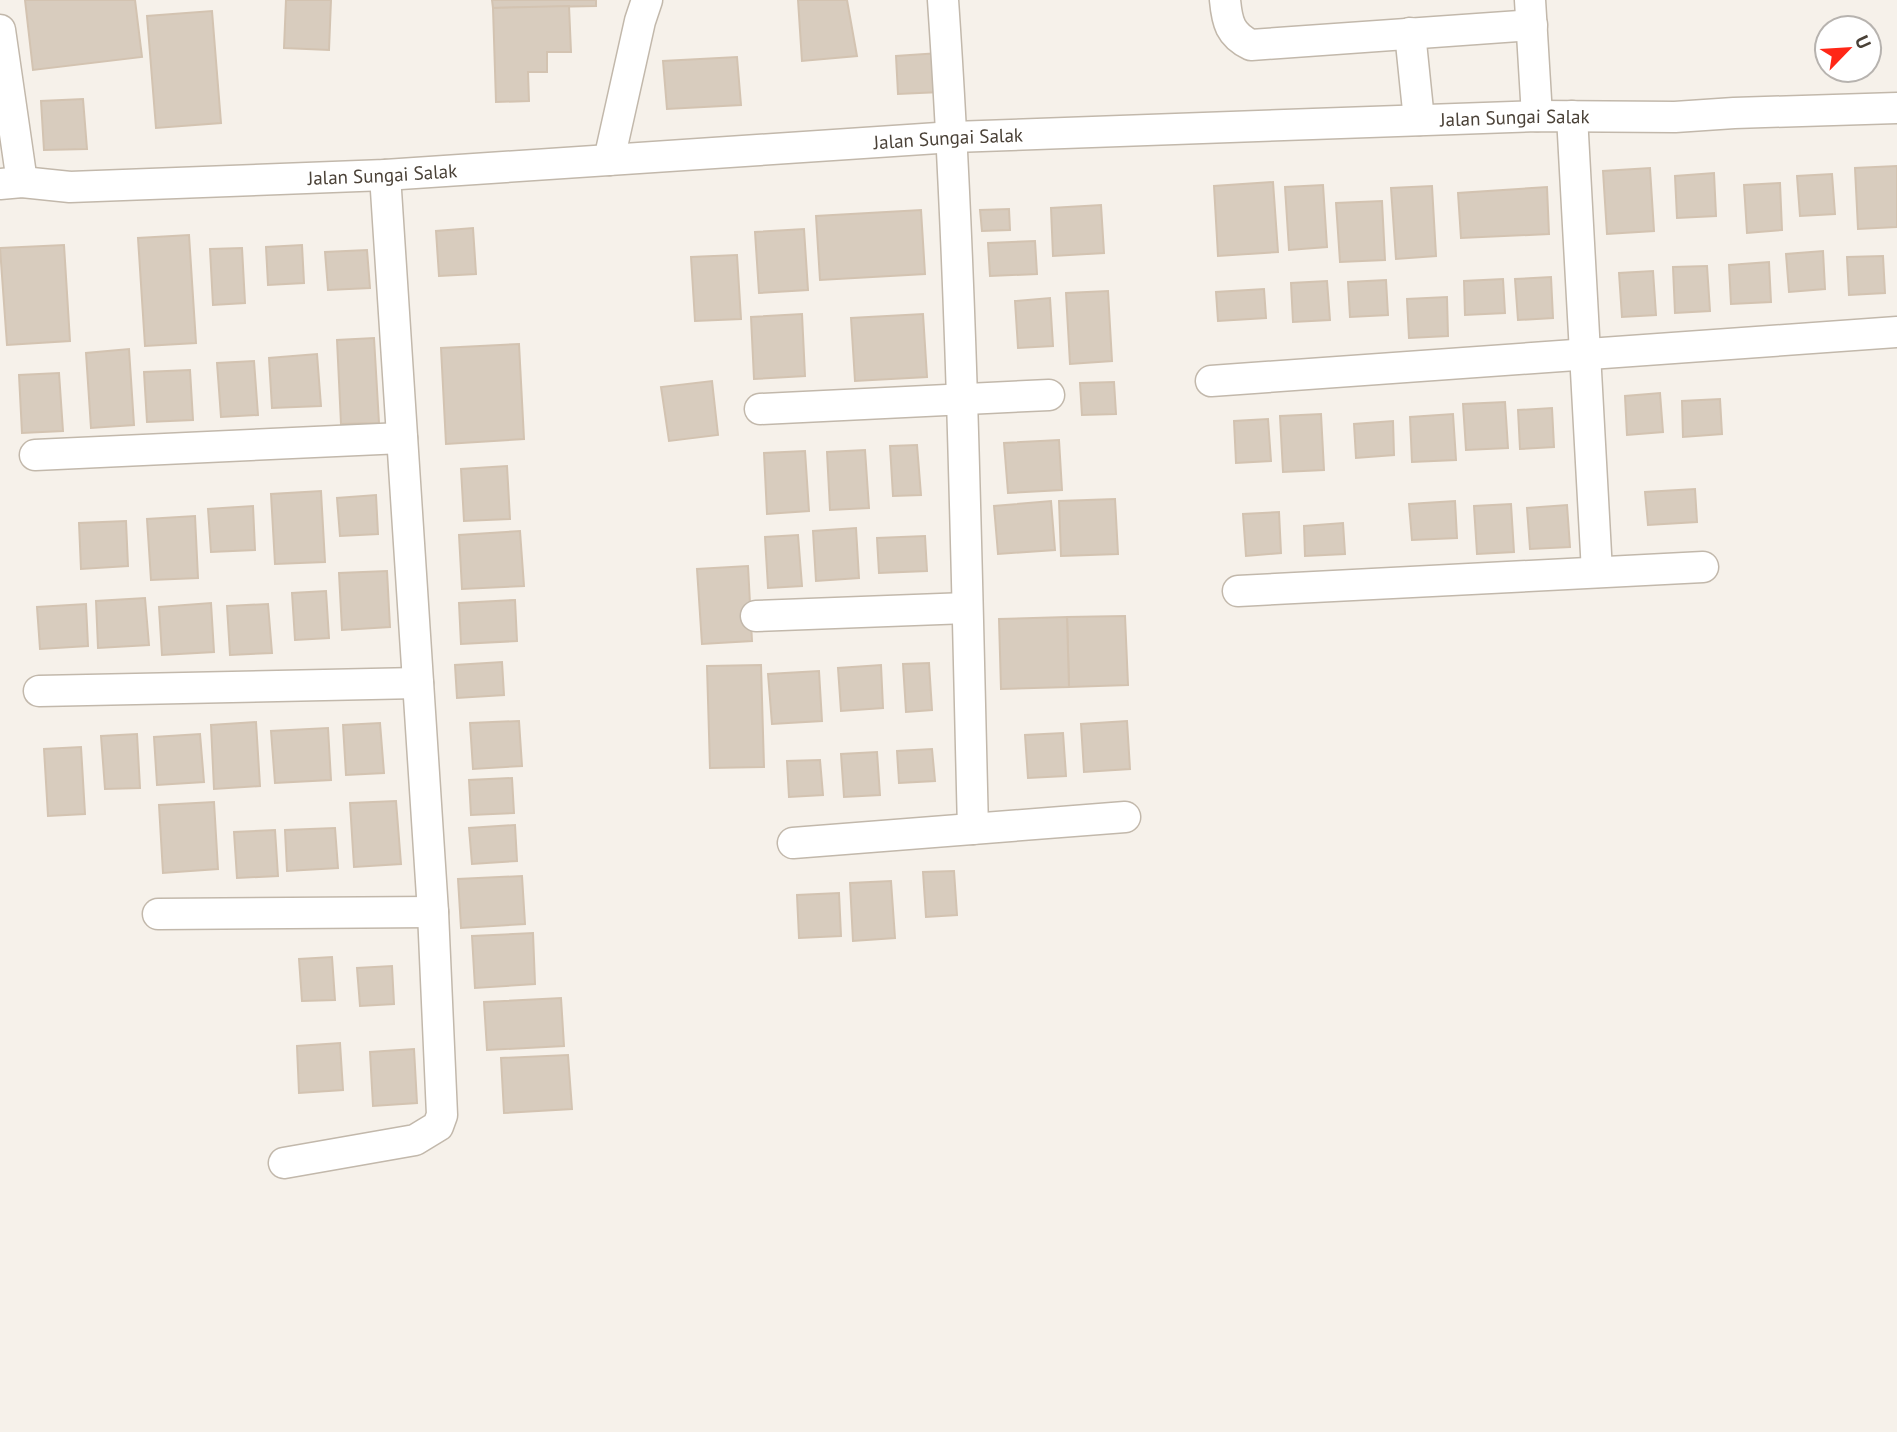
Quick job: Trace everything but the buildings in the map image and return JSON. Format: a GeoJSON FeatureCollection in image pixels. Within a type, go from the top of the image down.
{"type":"FeatureCollection","features":[{"type":"Feature","properties":{"kind":"street"},"geometry":{"type":"LineString","coordinates":[[609,160],[647,0]]}},
{"type":"Feature","properties":{"kind":"street"},"geometry":{"type":"LineString","coordinates":[[943,0],[953,137],[973,829]]}},
{"type":"Feature","properties":{"kind":"street"},"geometry":{"type":"LineString","coordinates":[[1225,0],[1228,24],[1241,41],[1251,45],[1410,33],[1531,12],[1536,116]]}},
{"type":"Feature","properties":{"kind":"street"},"geometry":{"type":"LineString","coordinates":[[0,30],[11,183]]}},
{"type":"Feature","properties":{"kind":"street"},"geometry":{"type":"LineString","coordinates":[[1410,33],[1419,120]]}},
{"type":"Feature","properties":{"kind":"street","name":"Jalan Sungai Salak"},"geometry":{"type":"LineString","coordinates":[[11,183],[70,187],[385,175],[953,137],[1536,116],[1675,117],[1897,108]]}},
{"type":"Feature","properties":{"kind":"street"},"geometry":{"type":"LineString","coordinates":[[1572,116],[1597,572]]}},
{"type":"Feature","properties":{"kind":"street"},"geometry":{"type":"LineString","coordinates":[[284,1163],[415,1140],[438,1126],[442,1115],[433,912],[385,175]]}},
{"type":"Feature","properties":{"kind":"street"},"geometry":{"type":"LineString","coordinates":[[1211,381],[1897,332]]}},
{"type":"Feature","properties":{"kind":"street"},"geometry":{"type":"LineString","coordinates":[[760,409],[1049,395]]}},
{"type":"Feature","properties":{"kind":"street"},"geometry":{"type":"LineString","coordinates":[[36,455],[402,438]]}},
{"type":"Feature","properties":{"kind":"street"},"geometry":{"type":"LineString","coordinates":[[1238,591],[1703,567]]}},
{"type":"Feature","properties":{"kind":"street"},"geometry":{"type":"LineString","coordinates":[[756,616],[967,608]]}},
{"type":"Feature","properties":{"kind":"street"},"geometry":{"type":"LineString","coordinates":[[39,691],[418,683]]}},
{"type":"Feature","properties":{"kind":"street"},"geometry":{"type":"LineString","coordinates":[[793,843],[1125,817]]}},
{"type":"Feature","properties":{"kind":"street"},"geometry":{"type":"LineString","coordinates":[[159,914],[433,912]]}}]}
